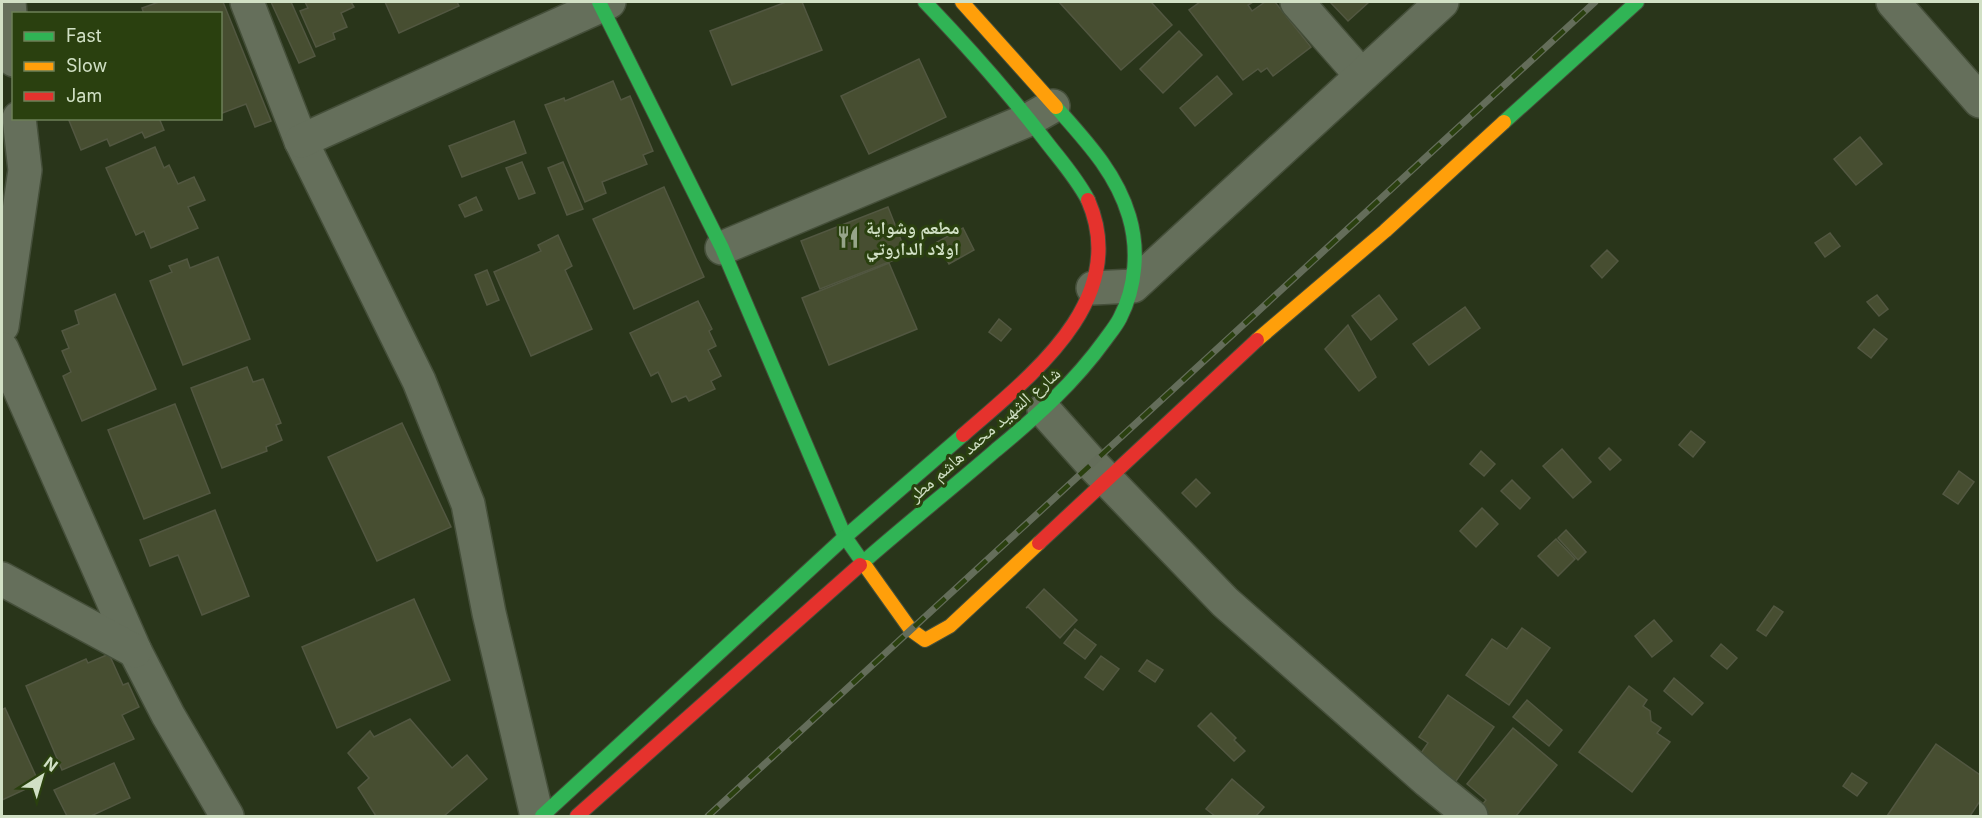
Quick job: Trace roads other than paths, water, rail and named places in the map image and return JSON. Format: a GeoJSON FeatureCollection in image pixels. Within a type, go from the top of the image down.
{"type":"FeatureCollection","features":[{"type":"Feature","properties":{"kind":"main road","name":"شارع الشهيد محمد هاشم مطر"},"geometry":{"type":"LineString","coordinates":[[577,816],[862,563],[1044,410],[1073,380],[1120,319],[1133,286],[1134,240],[1130,216],[1119,189],[1098,155],[1042,112],[966,45],[925,2]]}},
{"type":"Feature","properties":{"kind":"main road","name":"شارع الشهيد محمد هاشم مطر"},"geometry":{"type":"LineString","coordinates":[[542,816],[845,537],[1030,375],[1055,348],[1079,316],[1093,288],[1099,264],[1098,232],[1090,205],[1073,176],[1042,112],[962,2]]}},
{"type":"Feature","properties":{"kind":"main road"},"geometry":{"type":"LineString","coordinates":[[603,3],[722,248],[845,537],[911,630],[925,640],[950,626],[1240,355],[1385,231],[1637,2]]}},
{"type":"Feature","properties":{"kind":"street"},"geometry":{"type":"LineString","coordinates":[[9,2],[12,37]]}},
{"type":"Feature","properties":{"kind":"street"},"geometry":{"type":"LineString","coordinates":[[247,2],[301,141],[419,381],[468,504],[489,613],[537,816]]}},
{"type":"Feature","properties":{"kind":"street"},"geometry":{"type":"LineString","coordinates":[[1297,2],[1361,75]]}},
{"type":"Feature","properties":{"kind":"street"},"geometry":{"type":"LineString","coordinates":[[1093,288],[1133,286],[1442,2]]}},
{"type":"Feature","properties":{"kind":"street"},"geometry":{"type":"LineString","coordinates":[[1893,2],[1980,101]]}},
{"type":"Feature","properties":{"kind":"street"},"geometry":{"type":"LineString","coordinates":[[301,141],[603,3]]}},
{"type":"Feature","properties":{"kind":"street"},"geometry":{"type":"LineString","coordinates":[[722,248],[1042,112]]}},
{"type":"Feature","properties":{"kind":"street"},"geometry":{"type":"LineString","coordinates":[[2,326],[25,170],[20,120]]}},
{"type":"Feature","properties":{"kind":"street"},"geometry":{"type":"LineString","coordinates":[[2,350],[135,651],[168,715],[227,816]]}},
{"type":"Feature","properties":{"kind":"street"},"geometry":{"type":"LineString","coordinates":[[1044,410],[1225,602],[1428,781],[1471,816]]}},
{"type":"Feature","properties":{"kind":"street"},"geometry":{"type":"LineString","coordinates":[[2,579],[135,651]]}},
{"type":"Feature","properties":{"kind":"railway"},"geometry":{"type":"LineString","coordinates":[[708,816],[1595,2]]}},
{"type":"Feature","properties":{"kind":"place","name":"مطعم وشواية اولاد الداروتي"},"geometry":{"type":"Point","coordinates":[848,237]}}]}
